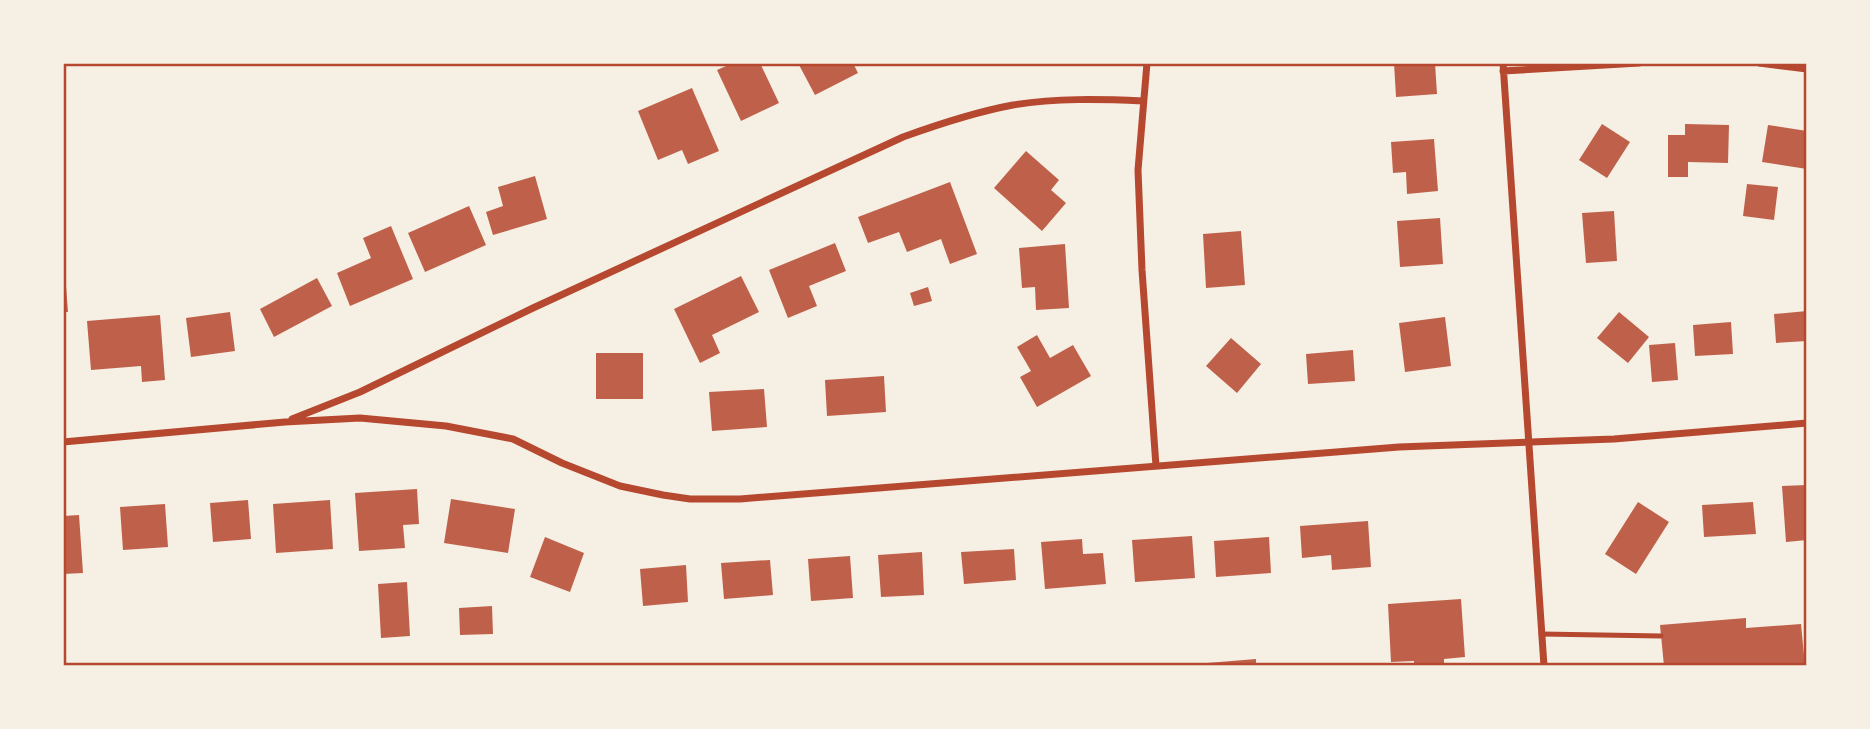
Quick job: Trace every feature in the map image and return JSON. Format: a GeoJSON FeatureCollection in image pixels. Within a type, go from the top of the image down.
{"type":"FeatureCollection","features":[{"type":"Feature","properties":{"kind":"street"},"geometry":{"type":"LineString","coordinates":[[1147,63],[1138,170],[1156,466]]}},
{"type":"Feature","properties":{"kind":"street"},"geometry":{"type":"LineString","coordinates":[[1544,666],[1503,67],[1639,63]]}},
{"type":"Feature","properties":{"kind":"street"},"geometry":{"type":"LineString","coordinates":[[1759,63],[1807,69]]}},
{"type":"Feature","properties":{"kind":"street"},"geometry":{"type":"LineString","coordinates":[[285,422],[360,391],[903,137],[960,117],[1011,106],[1055,101],[1143,101]]}},
{"type":"Feature","properties":{"kind":"street"},"geometry":{"type":"LineString","coordinates":[[63,442],[360,418],[446,426],[513,439],[562,463],[620,486],[690,499],[740,499],[1399,447],[1527,440],[1614,439],[1807,423]]}},
{"type":"Feature","properties":{"kind":"lane"},"geometry":{"type":"LineString","coordinates":[[1541,634],[1661,636]]}},
{"type":"Feature","properties":{"kind":"building"},"geometry":{"type":"Polygon","coordinates":[[[733,63],[760,63],[779,103],[741,121],[717,70],[733,63]]]}},
{"type":"Feature","properties":{"kind":"building"},"geometry":{"type":"Polygon","coordinates":[[[798,63],[853,63],[858,73],[815,95],[798,63]]]}},
{"type":"Feature","properties":{"kind":"building"},"geometry":{"type":"Polygon","coordinates":[[[1394,63],[1435,63],[1437,94],[1396,97],[1394,63]]]}},
{"type":"Feature","properties":{"kind":"building"},"geometry":{"type":"Polygon","coordinates":[[[692,88],[719,151],[688,164],[682,150],[658,160],[638,111],[692,88]]]}},
{"type":"Feature","properties":{"kind":"building"},"geometry":{"type":"Polygon","coordinates":[[[1602,124],[1630,142],[1607,178],[1579,160],[1602,124]]]}},
{"type":"Feature","properties":{"kind":"building"},"geometry":{"type":"Polygon","coordinates":[[[1685,124],[1729,125],[1728,163],[1688,162],[1688,177],[1668,177],[1668,135],[1685,135],[1685,124]]]}},
{"type":"Feature","properties":{"kind":"building"},"geometry":{"type":"Polygon","coordinates":[[[1768,125],[1807,131],[1807,169],[1762,162],[1768,125]]]}},
{"type":"Feature","properties":{"kind":"building"},"geometry":{"type":"Polygon","coordinates":[[[1434,139],[1438,191],[1407,194],[1406,172],[1393,173],[1391,142],[1434,139]]]}},
{"type":"Feature","properties":{"kind":"building"},"geometry":{"type":"Polygon","coordinates":[[[1026,151],[1059,180],[1051,190],[1066,203],[1042,231],[994,188],[1026,151]]]}},
{"type":"Feature","properties":{"kind":"building"},"geometry":{"type":"Polygon","coordinates":[[[535,176],[547,219],[493,235],[486,212],[503,206],[498,187],[535,176]]]}},
{"type":"Feature","properties":{"kind":"building"},"geometry":{"type":"Polygon","coordinates":[[[950,182],[977,254],[950,264],[941,239],[907,252],[899,232],[868,243],[858,217],[950,182]]]}},
{"type":"Feature","properties":{"kind":"building"},"geometry":{"type":"Polygon","coordinates":[[[1747,184],[1778,187],[1774,220],[1743,216],[1747,184]]]}},
{"type":"Feature","properties":{"kind":"building"},"geometry":{"type":"Polygon","coordinates":[[[469,206],[486,245],[425,272],[408,233],[469,206]]]}},
{"type":"Feature","properties":{"kind":"building"},"geometry":{"type":"Polygon","coordinates":[[[1614,211],[1617,261],[1586,263],[1582,213],[1614,211]]]}},
{"type":"Feature","properties":{"kind":"building"},"geometry":{"type":"Polygon","coordinates":[[[1440,218],[1443,264],[1400,267],[1397,221],[1440,218]]]}},
{"type":"Feature","properties":{"kind":"building"},"geometry":{"type":"Polygon","coordinates":[[[391,226],[413,279],[350,306],[337,273],[371,258],[363,238],[391,226]]]}},
{"type":"Feature","properties":{"kind":"building"},"geometry":{"type":"Polygon","coordinates":[[[1241,231],[1245,285],[1206,288],[1203,234],[1241,231]]]}},
{"type":"Feature","properties":{"kind":"building"},"geometry":{"type":"Polygon","coordinates":[[[835,243],[846,271],[809,286],[817,306],[788,318],[769,270],[835,243]]]}},
{"type":"Feature","properties":{"kind":"building"},"geometry":{"type":"Polygon","coordinates":[[[1065,244],[1069,308],[1036,310],[1035,287],[1022,288],[1019,248],[1065,244]]]}},
{"type":"Feature","properties":{"kind":"building"},"geometry":{"type":"Polygon","coordinates":[[[65,273],[68,312],[63,312],[65,273]]]}},
{"type":"Feature","properties":{"kind":"building"},"geometry":{"type":"Polygon","coordinates":[[[741,276],[759,312],[712,335],[720,353],[700,363],[674,309],[741,276]]]}},
{"type":"Feature","properties":{"kind":"building"},"geometry":{"type":"Polygon","coordinates":[[[317,278],[332,306],[274,337],[260,309],[317,278]]]}},
{"type":"Feature","properties":{"kind":"building"},"geometry":{"type":"Polygon","coordinates":[[[928,287],[932,301],[914,306],[910,293],[928,287]]]}},
{"type":"Feature","properties":{"kind":"building"},"geometry":{"type":"Polygon","coordinates":[[[1807,311],[1807,341],[1776,343],[1774,314],[1807,311]]]}},
{"type":"Feature","properties":{"kind":"building"},"geometry":{"type":"Polygon","coordinates":[[[230,312],[235,351],[191,357],[186,318],[230,312]]]}},
{"type":"Feature","properties":{"kind":"building"},"geometry":{"type":"Polygon","coordinates":[[[1619,312],[1649,337],[1628,363],[1597,338],[1619,312]]]}},
{"type":"Feature","properties":{"kind":"building"},"geometry":{"type":"Polygon","coordinates":[[[160,315],[165,380],[142,382],[141,366],[91,370],[87,321],[160,315]]]}},
{"type":"Feature","properties":{"kind":"building"},"geometry":{"type":"Polygon","coordinates":[[[1445,317],[1451,366],[1405,372],[1399,323],[1445,317]]]}},
{"type":"Feature","properties":{"kind":"building"},"geometry":{"type":"Polygon","coordinates":[[[1731,322],[1733,354],[1695,356],[1693,325],[1731,322]]]}},
{"type":"Feature","properties":{"kind":"building"},"geometry":{"type":"Polygon","coordinates":[[[1037,335],[1050,358],[1073,345],[1091,376],[1037,407],[1020,377],[1031,371],[1017,347],[1037,335]]]}},
{"type":"Feature","properties":{"kind":"building"},"geometry":{"type":"Polygon","coordinates":[[[1231,338],[1261,364],[1237,393],[1206,366],[1231,338]]]}},
{"type":"Feature","properties":{"kind":"building"},"geometry":{"type":"Polygon","coordinates":[[[1675,343],[1678,380],[1652,382],[1649,345],[1675,343]]]}},
{"type":"Feature","properties":{"kind":"building"},"geometry":{"type":"Polygon","coordinates":[[[1353,350],[1355,381],[1308,384],[1306,354],[1353,350]]]}},
{"type":"Feature","properties":{"kind":"building"},"geometry":{"type":"Polygon","coordinates":[[[596,353],[643,353],[643,399],[596,399],[596,353]]]}},
{"type":"Feature","properties":{"kind":"building"},"geometry":{"type":"Polygon","coordinates":[[[884,376],[886,412],[827,416],[825,380],[884,376]]]}},
{"type":"Feature","properties":{"kind":"building"},"geometry":{"type":"Polygon","coordinates":[[[764,389],[767,427],[712,431],[709,392],[764,389]]]}},
{"type":"Feature","properties":{"kind":"building"},"geometry":{"type":"Polygon","coordinates":[[[1807,485],[1807,540],[1786,542],[1782,486],[1807,485]]]}},
{"type":"Feature","properties":{"kind":"building"},"geometry":{"type":"Polygon","coordinates":[[[417,489],[419,524],[403,525],[405,548],[359,551],[355,493],[417,489]]]}},
{"type":"Feature","properties":{"kind":"building"},"geometry":{"type":"Polygon","coordinates":[[[451,499],[515,509],[508,553],[444,543],[451,499]]]}},
{"type":"Feature","properties":{"kind":"building"},"geometry":{"type":"Polygon","coordinates":[[[248,500],[251,539],[213,542],[210,503],[248,500]]]}},
{"type":"Feature","properties":{"kind":"building"},"geometry":{"type":"Polygon","coordinates":[[[330,500],[333,549],[276,553],[273,504],[330,500]]]}},
{"type":"Feature","properties":{"kind":"building"},"geometry":{"type":"Polygon","coordinates":[[[1638,502],[1669,522],[1636,574],[1605,554],[1638,502]]]}},
{"type":"Feature","properties":{"kind":"building"},"geometry":{"type":"Polygon","coordinates":[[[1753,502],[1756,534],[1704,537],[1702,505],[1753,502]]]}},
{"type":"Feature","properties":{"kind":"building"},"geometry":{"type":"Polygon","coordinates":[[[165,504],[168,547],[123,550],[120,507],[165,504]]]}},
{"type":"Feature","properties":{"kind":"building"},"geometry":{"type":"Polygon","coordinates":[[[79,515],[83,573],[63,574],[63,516],[79,515]]]}},
{"type":"Feature","properties":{"kind":"building"},"geometry":{"type":"Polygon","coordinates":[[[1368,521],[1371,567],[1332,570],[1331,555],[1302,558],[1300,526],[1368,521]]]}},
{"type":"Feature","properties":{"kind":"building"},"geometry":{"type":"Polygon","coordinates":[[[1192,536],[1195,578],[1135,582],[1132,540],[1192,536]]]}},
{"type":"Feature","properties":{"kind":"building"},"geometry":{"type":"Polygon","coordinates":[[[545,537],[584,553],[570,592],[530,577],[545,537]]]}},
{"type":"Feature","properties":{"kind":"building"},"geometry":{"type":"Polygon","coordinates":[[[1269,537],[1271,573],[1216,577],[1214,541],[1269,537]]]}},
{"type":"Feature","properties":{"kind":"building"},"geometry":{"type":"Polygon","coordinates":[[[1082,539],[1083,554],[1103,553],[1106,584],[1045,589],[1041,542],[1082,539]]]}},
{"type":"Feature","properties":{"kind":"building"},"geometry":{"type":"Polygon","coordinates":[[[1014,549],[1016,580],[964,584],[961,552],[1014,549]]]}},
{"type":"Feature","properties":{"kind":"building"},"geometry":{"type":"Polygon","coordinates":[[[922,552],[924,595],[881,597],[878,555],[922,552]]]}},
{"type":"Feature","properties":{"kind":"building"},"geometry":{"type":"Polygon","coordinates":[[[850,556],[853,598],[811,601],[808,559],[850,556]]]}},
{"type":"Feature","properties":{"kind":"building"},"geometry":{"type":"Polygon","coordinates":[[[770,560],[773,595],[724,599],[721,563],[770,560]]]}},
{"type":"Feature","properties":{"kind":"building"},"geometry":{"type":"Polygon","coordinates":[[[686,565],[688,602],[643,606],[640,569],[686,565]]]}},
{"type":"Feature","properties":{"kind":"building"},"geometry":{"type":"Polygon","coordinates":[[[407,582],[410,636],[381,638],[378,584],[407,582]]]}},
{"type":"Feature","properties":{"kind":"building"},"geometry":{"type":"Polygon","coordinates":[[[1461,599],[1465,657],[1444,659],[1444,666],[1414,666],[1414,661],[1391,662],[1388,604],[1461,599]]]}},
{"type":"Feature","properties":{"kind":"building"},"geometry":{"type":"Polygon","coordinates":[[[492,606],[493,634],[460,635],[459,608],[492,606]]]}},
{"type":"Feature","properties":{"kind":"building"},"geometry":{"type":"Polygon","coordinates":[[[1746,618],[1746,628],[1801,624],[1805,666],[1664,666],[1660,625],[1746,618]]]}},
{"type":"Feature","properties":{"kind":"building"},"geometry":{"type":"Polygon","coordinates":[[[1256,659],[1256,666],[1207,666],[1207,663],[1256,659]]]}}]}
